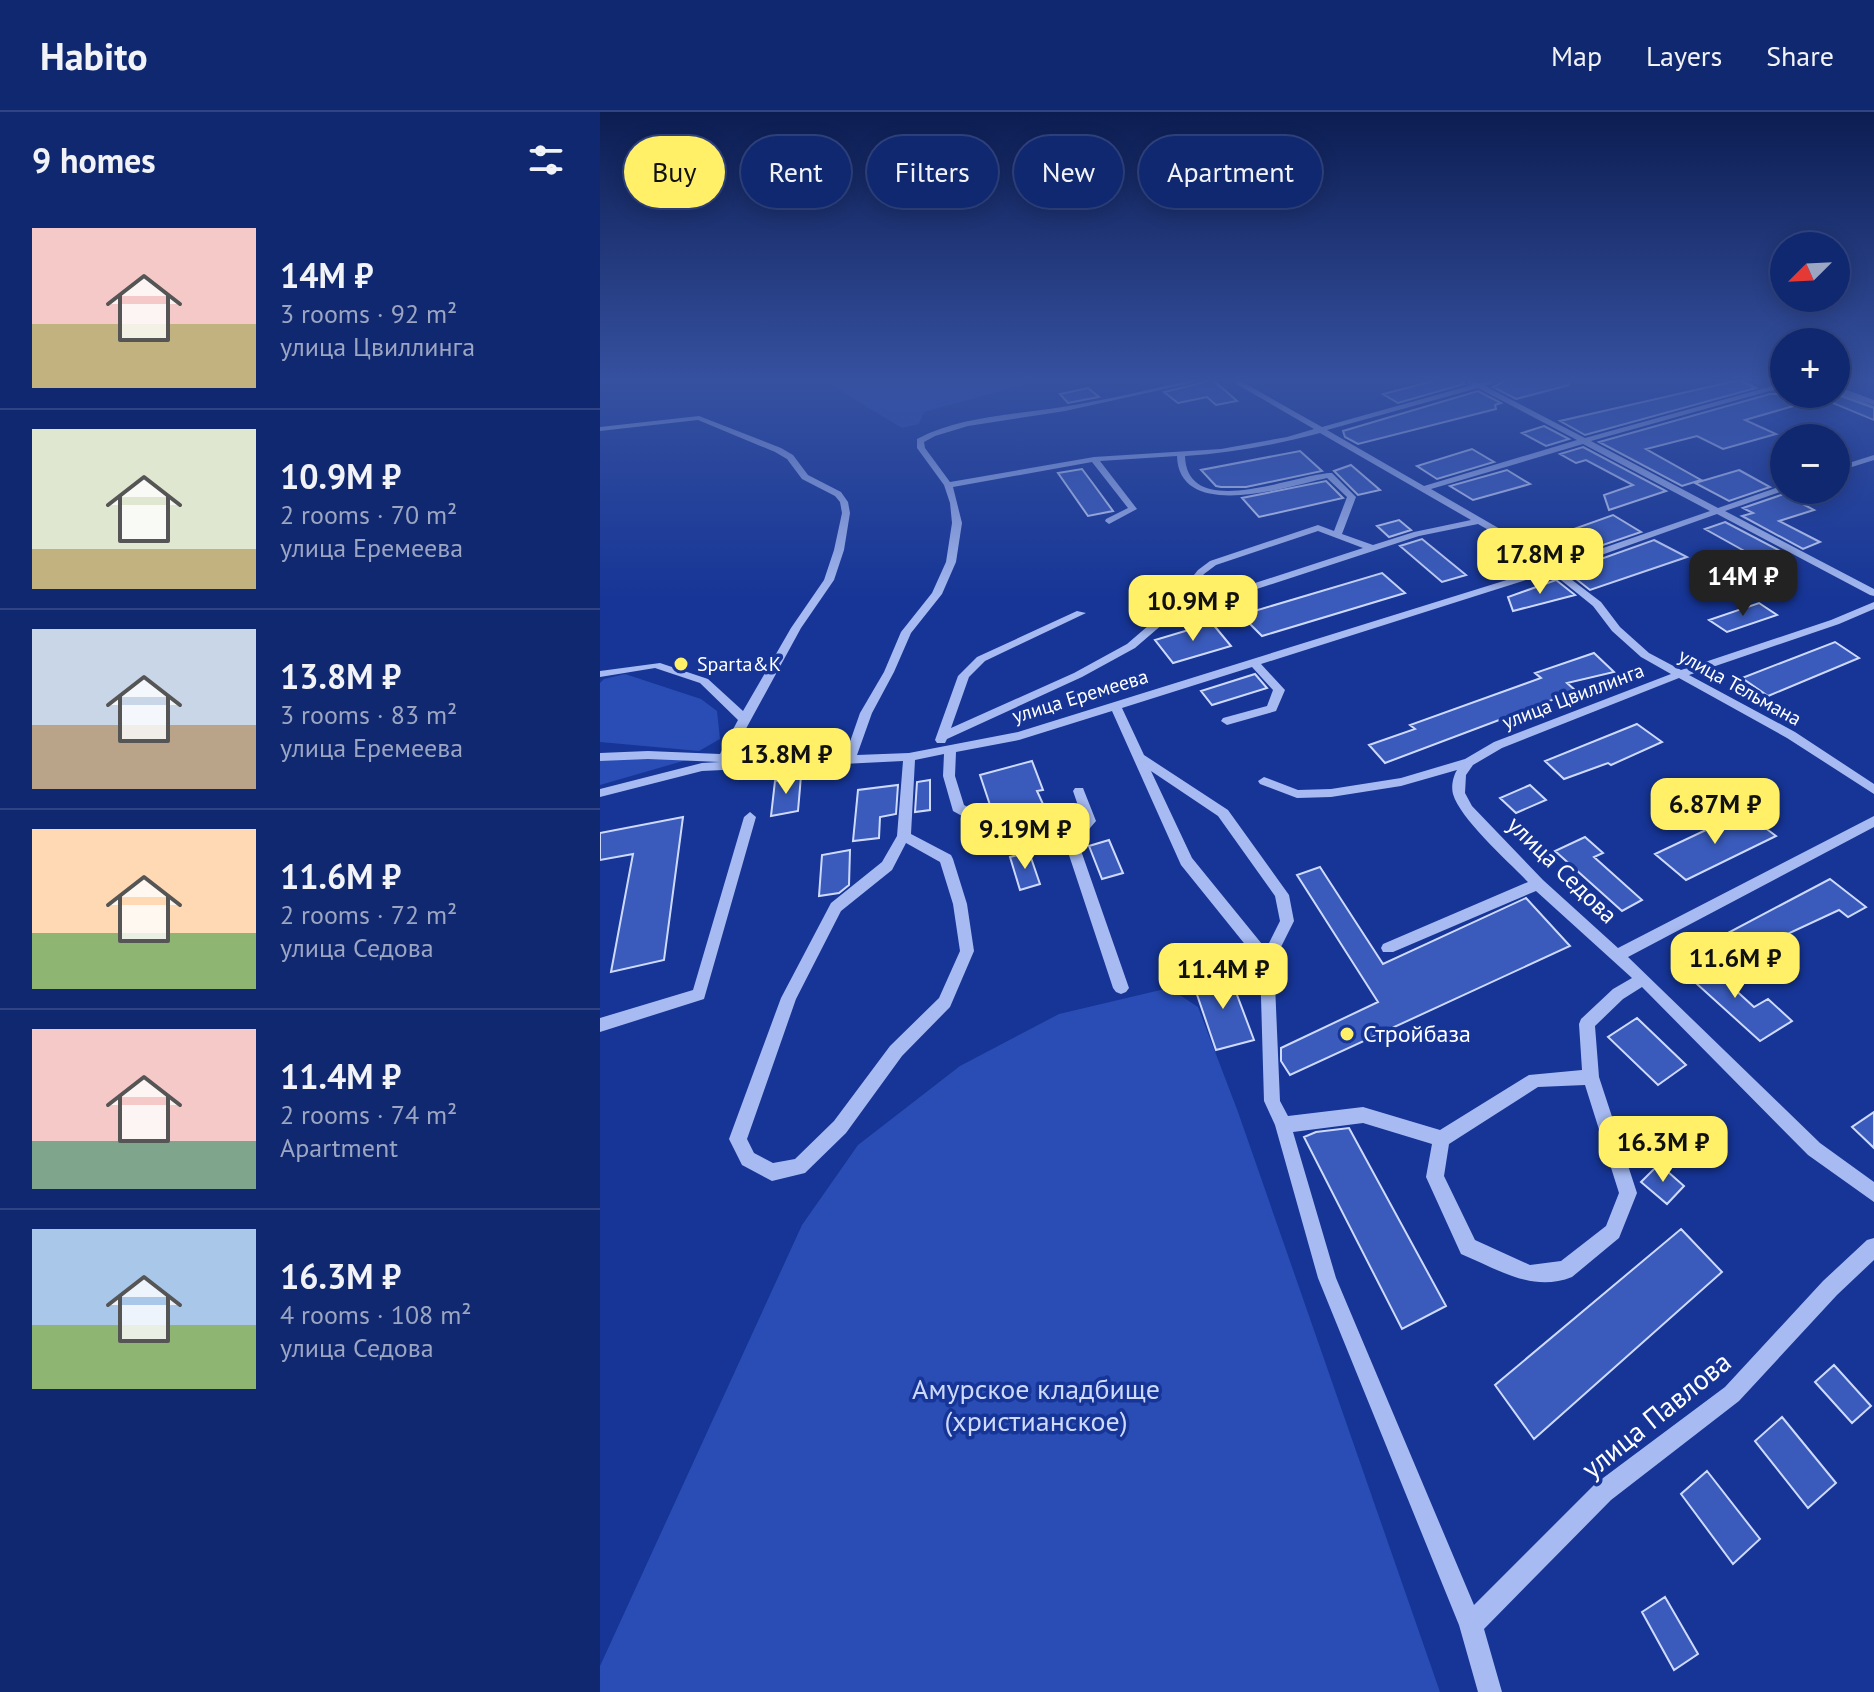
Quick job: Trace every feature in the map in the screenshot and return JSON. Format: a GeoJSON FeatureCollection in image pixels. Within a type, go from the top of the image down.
{"type":"FeatureCollection","features":[{"type":"Feature","properties":{"kind":"street"},"geometry":{"type":"LineString","coordinates":[[600,757],[725,761],[744,719],[796,628],[829,580],[846,513],[844,502],[838,494],[805,477],[790,457],[783,453]]}},
{"type":"Feature","properties":{"kind":"street"},"geometry":{"type":"LineString","coordinates":[[849,761],[866,713],[889,672],[906,632],[946,578],[957,523],[948,485],[924,453]]}},
{"type":"Feature","properties":{"kind":"street"},"geometry":{"type":"LineString","coordinates":[[948,485],[1094,459],[1194,453]]}},
{"type":"Feature","properties":{"kind":"street","name":"улица Тельмана"},"geometry":{"type":"LineString","coordinates":[[1362,453],[1475,522],[1523,546],[1555,568],[1597,604],[1616,629],[1645,655],[1791,735],[1874,790]]}},
{"type":"Feature","properties":{"kind":"street"},"geometry":{"type":"LineString","coordinates":[[1423,489],[1545,453]]}},
{"type":"Feature","properties":{"kind":"street"},"geometry":{"type":"LineString","coordinates":[[1612,453],[1874,593]]}},
{"type":"Feature","properties":{"kind":"street"},"geometry":{"type":"LineString","coordinates":[[1181,454],[1182,472],[1199,489],[1229,495],[1329,475],[1352,497],[1337,536]]}},
{"type":"Feature","properties":{"kind":"street"},"geometry":{"type":"LineString","coordinates":[[1850,465],[1874,457]]}},
{"type":"Feature","properties":{"kind":"street"},"geometry":{"type":"LineString","coordinates":[[1094,459],[1133,509],[1109,521]]}},
{"type":"Feature","properties":{"kind":"street","name":"улица Еремеева"},"geometry":{"type":"LineString","coordinates":[[600,793],[725,761],[849,761],[909,757],[1019,736],[1555,568],[1770,493]]}},
{"type":"Feature","properties":{"kind":"street"},"geometry":{"type":"LineString","coordinates":[[1167,615],[1371,548],[1475,522]]}},
{"type":"Feature","properties":{"kind":"street"},"geometry":{"type":"LineString","coordinates":[[943,736],[1078,675],[1131,646],[1167,615],[1201,572],[1213,563],[1318,528],[1371,548]]}},
{"type":"Feature","properties":{"kind":"street","name":"улица Цвиллинга"},"geometry":{"type":"LineString","coordinates":[[1264,781],[1297,794],[1331,793],[1401,782],[1469,762],[1498,745],[1678,675],[1835,622],[1874,605]]}},
{"type":"Feature","properties":{"kind":"street"},"geometry":{"type":"LineString","coordinates":[[933,754],[943,736],[964,676],[981,659],[1081,613]]}},
{"type":"Feature","properties":{"kind":"street"},"geometry":{"type":"LineString","coordinates":[[1227,721],[1272,708],[1279,690],[1255,663]]}},
{"type":"Feature","properties":{"kind":"street"},"geometry":{"type":"LineString","coordinates":[[600,674],[656,665],[704,681],[744,719]]}},
{"type":"Feature","properties":{"kind":"street"},"geometry":{"type":"LineString","coordinates":[[1116,707],[1186,861],[1267,961]]}},
{"type":"Feature","properties":{"kind":"street"},"geometry":{"type":"LineString","coordinates":[[950,751],[949,776],[958,808],[1018,841],[1071,841],[1090,821],[1079,791]]}},
{"type":"Feature","properties":{"kind":"street"},"geometry":{"type":"LineString","coordinates":[[904,836],[946,859],[960,904],[967,951],[945,1002],[896,1051],[840,1127],[799,1167],[772,1172],[748,1159],[738,1139],[789,998],[836,907],[887,866],[904,836],[909,757]]}},
{"type":"Feature","properties":{"kind":"street"},"geometry":{"type":"LineString","coordinates":[[1141,758],[1223,813],[1282,895],[1287,921],[1267,961],[1272,1101],[1283,1125],[1327,1278],[1471,1625],[1490,1692]]}},
{"type":"Feature","properties":{"kind":"street","name":"улица Седова"},"geometry":{"type":"LineString","coordinates":[[1469,762],[1460,775],[1459,793],[1467,809],[1538,884],[1643,979],[1814,1149],[1874,1193]]}},
{"type":"Feature","properties":{"kind":"street"},"geometry":{"type":"LineString","coordinates":[[600,1025],[699,994],[750,817]]}},
{"type":"Feature","properties":{"kind":"street"},"geometry":{"type":"LineString","coordinates":[[1616,956],[1874,821]]}},
{"type":"Feature","properties":{"kind":"street"},"geometry":{"type":"LineString","coordinates":[[1071,841],[1121,988]]}},
{"type":"Feature","properties":{"kind":"street"},"geometry":{"type":"LineString","coordinates":[[1388,948],[1538,884]]}},
{"type":"Feature","properties":{"kind":"street"},"geometry":{"type":"LineString","coordinates":[[1591,1077],[1535,1080],[1441,1139],[1435,1177],[1468,1247],[1530,1274],[1565,1270],[1613,1232],[1628,1193],[1591,1077],[1587,1024],[1618,994],[1643,979]]}},
{"type":"Feature","properties":{"kind":"street"},"geometry":{"type":"LineString","coordinates":[[1283,1125],[1363,1115],[1441,1139]]}},
{"type":"Feature","properties":{"kind":"street","name":"улица Павлова"},"geometry":{"type":"LineString","coordinates":[[1471,1625],[1603,1492],[1732,1394],[1830,1288],[1874,1247]]}},
{"type":"Feature","properties":{"kind":"green space"},"geometry":{"type":"Polygon","coordinates":[[[625,674],[701,699],[717,711],[720,739],[699,751],[600,742],[600,683],[604,679],[625,674]]]}},
{"type":"Feature","properties":{"kind":"green space"},"geometry":{"type":"Polygon","coordinates":[[[690,759],[600,785],[600,760],[690,759]]]}},
{"type":"Feature","properties":{"kind":"green space","name":"Амурское кладбище (христианское)"},"geometry":{"type":"Polygon","coordinates":[[[1169,988],[1198,1007],[1238,1112],[1440,1692],[600,1692],[600,1666],[802,1225],[858,1145],[960,1066],[1059,1014],[1169,988]]]}},
{"type":"Feature","properties":{"kind":"building"},"geometry":{"type":"Polygon","coordinates":[[[1302,453],[1322,471],[1246,487],[1221,487],[1216,486],[1201,470],[1302,453]]]}},
{"type":"Feature","properties":{"kind":"building"},"geometry":{"type":"Polygon","coordinates":[[[1460,453],[1478,453],[1494,462],[1437,479],[1417,466],[1460,453]]]}},
{"type":"Feature","properties":{"kind":"building"},"geometry":{"type":"Polygon","coordinates":[[[1594,453],[1666,491],[1609,510],[1604,495],[1633,485],[1586,460],[1576,463],[1560,454],[1594,453]]]}},
{"type":"Feature","properties":{"kind":"building"},"geometry":{"type":"Polygon","coordinates":[[[1619,453],[1653,453],[1701,480],[1682,486],[1619,453]]]}},
{"type":"Feature","properties":{"kind":"building"},"geometry":{"type":"Polygon","coordinates":[[[1351,465],[1380,490],[1358,495],[1334,471],[1351,465]]]}},
{"type":"Feature","properties":{"kind":"building"},"geometry":{"type":"Polygon","coordinates":[[[1082,469],[1113,511],[1088,516],[1058,473],[1082,469]]]}},
{"type":"Feature","properties":{"kind":"building"},"geometry":{"type":"Polygon","coordinates":[[[1507,470],[1530,484],[1473,500],[1450,486],[1507,470]]]}},
{"type":"Feature","properties":{"kind":"building"},"geometry":{"type":"Polygon","coordinates":[[[1739,470],[1770,487],[1729,501],[1695,483],[1739,470]]]}},
{"type":"Feature","properties":{"kind":"building"},"geometry":{"type":"Polygon","coordinates":[[[1326,481],[1343,498],[1259,517],[1242,498],[1326,481]]]}},
{"type":"Feature","properties":{"kind":"building"},"geometry":{"type":"Polygon","coordinates":[[[1770,499],[1770,504],[1803,504],[1814,510],[1779,521],[1820,542],[1803,549],[1742,516],[1753,513],[1743,508],[1770,499]]]}},
{"type":"Feature","properties":{"kind":"building"},"geometry":{"type":"Polygon","coordinates":[[[1613,515],[1641,532],[1568,557],[1543,540],[1613,515]]]}},
{"type":"Feature","properties":{"kind":"building"},"geometry":{"type":"Polygon","coordinates":[[[1399,520],[1411,530],[1389,537],[1377,526],[1399,520]]]}},
{"type":"Feature","properties":{"kind":"building"},"geometry":{"type":"Polygon","coordinates":[[[1725,522],[1788,555],[1766,563],[1705,529],[1725,522]]]}},
{"type":"Feature","properties":{"kind":"building"},"geometry":{"type":"Polygon","coordinates":[[[1422,539],[1466,575],[1442,582],[1400,546],[1422,539]]]}},
{"type":"Feature","properties":{"kind":"building"},"geometry":{"type":"Polygon","coordinates":[[[1654,540],[1687,557],[1590,590],[1571,575],[1587,570],[1581,566],[1654,540]]]}},
{"type":"Feature","properties":{"kind":"building"},"geometry":{"type":"Polygon","coordinates":[[[1382,573],[1405,593],[1262,636],[1241,615],[1382,573]]]}},
{"type":"Feature","properties":{"kind":"building"},"geometry":{"type":"Polygon","coordinates":[[[1556,580],[1575,595],[1513,611],[1508,597],[1556,580]]]}},
{"type":"Feature","properties":{"kind":"building"},"geometry":{"type":"Polygon","coordinates":[[[1759,603],[1777,615],[1727,632],[1709,620],[1759,603]]]}},
{"type":"Feature","properties":{"kind":"building"},"geometry":{"type":"Polygon","coordinates":[[[1212,623],[1231,646],[1173,663],[1155,640],[1212,623]]]}},
{"type":"Feature","properties":{"kind":"building"},"geometry":{"type":"Polygon","coordinates":[[[1835,642],[1859,658],[1768,696],[1742,678],[1835,642]]]}},
{"type":"Feature","properties":{"kind":"building"},"geometry":{"type":"Polygon","coordinates":[[[1594,653],[1614,672],[1567,683],[1576,691],[1385,763],[1369,745],[1415,729],[1410,725],[1541,678],[1535,673],[1594,653]]]}},
{"type":"Feature","properties":{"kind":"building"},"geometry":{"type":"Polygon","coordinates":[[[1255,674],[1267,688],[1212,705],[1201,691],[1255,674]]]}},
{"type":"Feature","properties":{"kind":"building"},"geometry":{"type":"Polygon","coordinates":[[[1637,724],[1662,742],[1611,765],[1608,763],[1564,779],[1545,761],[1637,724]]]}},
{"type":"Feature","properties":{"kind":"building"},"geometry":{"type":"Polygon","coordinates":[[[1032,761],[1043,790],[1037,791],[1053,826],[1021,833],[976,808],[990,805],[980,775],[1032,761]]]}},
{"type":"Feature","properties":{"kind":"building"},"geometry":{"type":"Polygon","coordinates":[[[801,776],[798,811],[771,816],[775,781],[801,776]]]}},
{"type":"Feature","properties":{"kind":"building"},"geometry":{"type":"Polygon","coordinates":[[[930,780],[930,810],[915,812],[917,782],[930,780]]]}},
{"type":"Feature","properties":{"kind":"building"},"geometry":{"type":"Polygon","coordinates":[[[898,785],[896,814],[880,817],[879,838],[853,841],[858,790],[898,785]]]}},
{"type":"Feature","properties":{"kind":"building"},"geometry":{"type":"Polygon","coordinates":[[[1530,785],[1546,800],[1516,813],[1500,798],[1530,785]]]}},
{"type":"Feature","properties":{"kind":"building"},"geometry":{"type":"Polygon","coordinates":[[[1744,812],[1776,836],[1686,880],[1655,854],[1744,812]]]}},
{"type":"Feature","properties":{"kind":"building"},"geometry":{"type":"Polygon","coordinates":[[[683,817],[664,960],[611,972],[633,854],[600,860],[600,833],[683,817]]]}},
{"type":"Feature","properties":{"kind":"building"},"geometry":{"type":"Polygon","coordinates":[[[1585,837],[1603,853],[1594,857],[1642,900],[1622,911],[1555,851],[1585,837]]]}},
{"type":"Feature","properties":{"kind":"building"},"geometry":{"type":"Polygon","coordinates":[[[1109,840],[1123,873],[1102,879],[1089,846],[1109,840]]]}},
{"type":"Feature","properties":{"kind":"building"},"geometry":{"type":"Polygon","coordinates":[[[850,850],[849,885],[839,893],[819,896],[822,855],[850,850]]]}},
{"type":"Feature","properties":{"kind":"building"},"geometry":{"type":"Polygon","coordinates":[[[1029,852],[1040,884],[1020,890],[1010,857],[1029,852]]]}},
{"type":"Feature","properties":{"kind":"building"},"geometry":{"type":"Polygon","coordinates":[[[1320,867],[1383,964],[1526,898],[1570,946],[1290,1075],[1281,1061],[1281,1048],[1378,1002],[1297,875],[1320,867]]]}},
{"type":"Feature","properties":{"kind":"building"},"geometry":{"type":"Polygon","coordinates":[[[1830,879],[1866,907],[1848,917],[1839,910],[1764,945],[1782,959],[1766,969],[1726,934],[1830,879]]]}},
{"type":"Feature","properties":{"kind":"building"},"geometry":{"type":"Polygon","coordinates":[[[1696,954],[1754,1007],[1768,999],[1792,1021],[1760,1041],[1676,965],[1696,954]]]}},
{"type":"Feature","properties":{"kind":"building"},"geometry":{"type":"Polygon","coordinates":[[[1228,971],[1254,1040],[1216,1050],[1192,980],[1228,971]]]}},
{"type":"Feature","properties":{"kind":"building"},"geometry":{"type":"Polygon","coordinates":[[[1637,1018],[1686,1065],[1658,1085],[1608,1037],[1637,1018]]]}},
{"type":"Feature","properties":{"kind":"building"},"geometry":{"type":"Polygon","coordinates":[[[1874,1112],[1874,1148],[1852,1127],[1874,1112]]]}},
{"type":"Feature","properties":{"kind":"building"},"geometry":{"type":"Polygon","coordinates":[[[1349,1128],[1446,1306],[1402,1329],[1304,1137],[1316,1132],[1349,1128]]]}},
{"type":"Feature","properties":{"kind":"building"},"geometry":{"type":"Polygon","coordinates":[[[1659,1164],[1684,1186],[1667,1204],[1641,1182],[1659,1164]]]}},
{"type":"Feature","properties":{"kind":"building"},"geometry":{"type":"Polygon","coordinates":[[[1681,1229],[1722,1272],[1534,1439],[1495,1385],[1681,1229]]]}},
{"type":"Feature","properties":{"kind":"building"},"geometry":{"type":"Polygon","coordinates":[[[1834,1365],[1871,1406],[1852,1423],[1815,1382],[1834,1365]]]}},
{"type":"Feature","properties":{"kind":"building"},"geometry":{"type":"Polygon","coordinates":[[[1782,1417],[1836,1483],[1808,1508],[1755,1441],[1782,1417]]]}},
{"type":"Feature","properties":{"kind":"building"},"geometry":{"type":"Polygon","coordinates":[[[1707,1471],[1760,1539],[1733,1564],[1681,1494],[1707,1471]]]}},
{"type":"Feature","properties":{"kind":"building"},"geometry":{"type":"Polygon","coordinates":[[[1665,1597],[1698,1654],[1674,1670],[1642,1612],[1665,1597]]]}},
{"type":"Feature","properties":{"kind":"place","name":"Sparta&K"},"geometry":{"type":"Point","coordinates":[681,664]}},
{"type":"Feature","properties":{"kind":"place","name":"Стройбаза"},"geometry":{"type":"Point","coordinates":[1347,1034]}}]}
